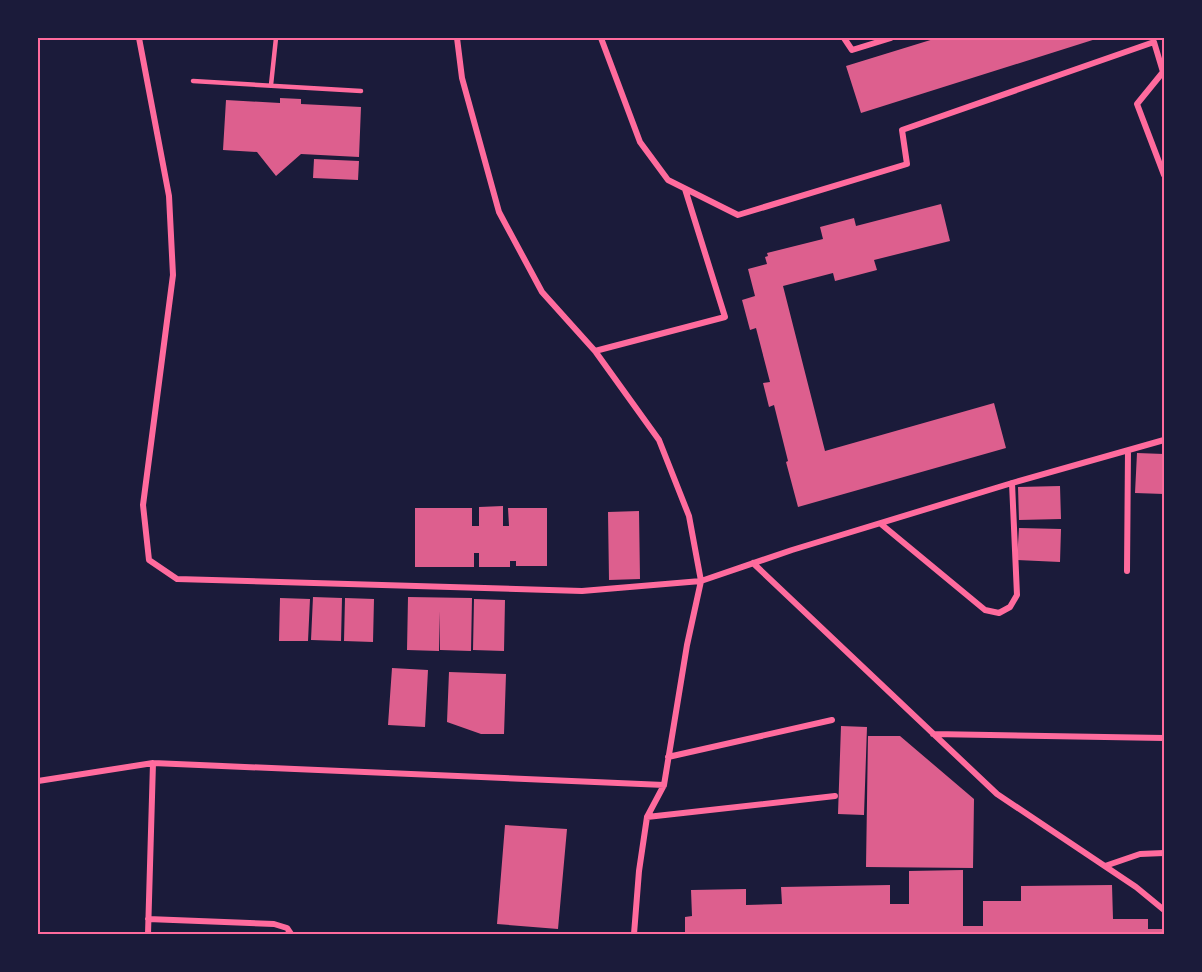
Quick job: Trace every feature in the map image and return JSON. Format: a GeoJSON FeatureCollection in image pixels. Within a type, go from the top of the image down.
{"type":"FeatureCollection","features":[{"type":"Feature","properties":{"kind":"street"},"geometry":{"type":"LineString","coordinates":[[139,38],[169,196],[173,275],[143,505],[149,560],[177,579],[582,591],[701,581],[1012,483],[1164,440]]}},
{"type":"Feature","properties":{"kind":"street"},"geometry":{"type":"LineString","coordinates":[[457,38],[462,78],[499,212],[542,292],[595,351],[659,440],[689,516],[701,581],[687,645],[664,785],[647,817],[639,871],[634,934]]}},
{"type":"Feature","properties":{"kind":"street"},"geometry":{"type":"LineString","coordinates":[[601,38],[639,142],[668,180],[738,215],[907,164],[902,130],[1154,42],[1163,72],[1137,104],[1164,175]]}},
{"type":"Feature","properties":{"kind":"street"},"geometry":{"type":"LineString","coordinates":[[844,38],[852,50],[891,38]]}},
{"type":"Feature","properties":{"kind":"street"},"geometry":{"type":"LineString","coordinates":[[595,351],[725,317],[685,189]]}},
{"type":"Feature","properties":{"kind":"street"},"geometry":{"type":"LineString","coordinates":[[1127,571],[1128,451]]}},
{"type":"Feature","properties":{"kind":"street"},"geometry":{"type":"LineString","coordinates":[[880,524],[985,610],[999,613],[1010,607],[1017,595],[1012,483]]}},
{"type":"Feature","properties":{"kind":"street"},"geometry":{"type":"LineString","coordinates":[[753,563],[997,794],[1136,887],[1164,910]]}},
{"type":"Feature","properties":{"kind":"street"},"geometry":{"type":"LineString","coordinates":[[668,757],[832,720]]}},
{"type":"Feature","properties":{"kind":"street"},"geometry":{"type":"LineString","coordinates":[[933,734],[1164,738]]}},
{"type":"Feature","properties":{"kind":"street"},"geometry":{"type":"LineString","coordinates":[[38,781],[153,763],[664,785]]}},
{"type":"Feature","properties":{"kind":"street"},"geometry":{"type":"LineString","coordinates":[[148,934],[153,763]]}},
{"type":"Feature","properties":{"kind":"street"},"geometry":{"type":"LineString","coordinates":[[647,817],[835,796]]}},
{"type":"Feature","properties":{"kind":"street"},"geometry":{"type":"LineString","coordinates":[[1105,866],[1140,854],[1164,853]]}},
{"type":"Feature","properties":{"kind":"street"},"geometry":{"type":"LineString","coordinates":[[148,919],[274,924],[287,928],[291,934]]}},
{"type":"Feature","properties":{"kind":"lane"},"geometry":{"type":"LineString","coordinates":[[271,85],[276,38]]}},
{"type":"Feature","properties":{"kind":"lane"},"geometry":{"type":"LineString","coordinates":[[193,81],[361,91]]}},
{"type":"Feature","properties":{"kind":"building"},"geometry":{"type":"Polygon","coordinates":[[[937,38],[1099,38],[861,113],[846,66],[937,38]]]}},
{"type":"Feature","properties":{"kind":"building"},"geometry":{"type":"Polygon","coordinates":[[[280,98],[301,99],[301,104],[361,107],[359,157],[301,154],[276,176],[257,152],[223,150],[226,100],[280,103],[280,98]]]}},
{"type":"Feature","properties":{"kind":"building"},"geometry":{"type":"Polygon","coordinates":[[[314,159],[359,161],[358,180],[313,178],[314,159]]]}},
{"type":"Feature","properties":{"kind":"building"},"geometry":{"type":"Polygon","coordinates":[[[941,204],[950,241],[874,260],[877,270],[835,281],[833,273],[783,286],[825,451],[994,403],[1006,448],[798,507],[774,405],[769,407],[763,383],[770,382],[756,328],[750,330],[742,300],[755,296],[748,269],[767,264],[765,257],[768,256],[767,253],[823,239],[820,227],[854,218],[856,226],[941,204]]]}},
{"type":"Feature","properties":{"kind":"building"},"geometry":{"type":"Polygon","coordinates":[[[1137,453],[1164,454],[1164,494],[1135,493],[1137,453]]]}},
{"type":"Feature","properties":{"kind":"building"},"geometry":{"type":"Polygon","coordinates":[[[1060,486],[1061,519],[1019,520],[1018,487],[1060,486]]]}},
{"type":"Feature","properties":{"kind":"building"},"geometry":{"type":"Polygon","coordinates":[[[503,506],[503,526],[509,526],[508,508],[547,508],[547,566],[516,566],[516,561],[510,561],[510,567],[479,567],[479,553],[474,553],[474,567],[415,567],[415,508],[472,508],[472,526],[479,526],[479,507],[503,506]]]}},
{"type":"Feature","properties":{"kind":"building"},"geometry":{"type":"Polygon","coordinates":[[[639,511],[640,579],[609,580],[608,512],[639,511]]]}},
{"type":"Feature","properties":{"kind":"building"},"geometry":{"type":"Polygon","coordinates":[[[1019,528],[1061,529],[1060,562],[1017,560],[1019,528]]]}},
{"type":"Feature","properties":{"kind":"building"},"geometry":{"type":"Polygon","coordinates":[[[313,597],[342,598],[341,641],[311,640],[313,597]]]}},
{"type":"Feature","properties":{"kind":"building"},"geometry":{"type":"Polygon","coordinates":[[[408,597],[472,598],[471,651],[440,650],[440,611],[439,651],[407,650],[408,597]]]}},
{"type":"Feature","properties":{"kind":"building"},"geometry":{"type":"Polygon","coordinates":[[[280,598],[310,599],[308,641],[279,641],[280,598]]]}},
{"type":"Feature","properties":{"kind":"building"},"geometry":{"type":"Polygon","coordinates":[[[345,598],[374,599],[373,642],[344,641],[345,598]]]}},
{"type":"Feature","properties":{"kind":"building"},"geometry":{"type":"Polygon","coordinates":[[[474,599],[505,600],[504,651],[473,650],[474,599]]]}},
{"type":"Feature","properties":{"kind":"building"},"geometry":{"type":"Polygon","coordinates":[[[392,668],[428,670],[425,727],[388,725],[392,668]]]}},
{"type":"Feature","properties":{"kind":"building"},"geometry":{"type":"Polygon","coordinates":[[[449,672],[506,674],[504,734],[481,734],[447,722],[449,672]]]}},
{"type":"Feature","properties":{"kind":"building"},"geometry":{"type":"Polygon","coordinates":[[[841,726],[867,727],[864,815],[838,814],[841,726]]]}},
{"type":"Feature","properties":{"kind":"building"},"geometry":{"type":"Polygon","coordinates":[[[868,736],[900,736],[974,799],[973,868],[866,867],[868,736]]]}},
{"type":"Feature","properties":{"kind":"building"},"geometry":{"type":"Polygon","coordinates":[[[505,825],[567,829],[558,929],[497,924],[505,825]]]}},
{"type":"Feature","properties":{"kind":"building"},"geometry":{"type":"Polygon","coordinates":[[[963,870],[963,926],[983,926],[983,901],[1021,901],[1021,886],[1112,885],[1113,919],[1148,919],[1148,929],[1163,929],[1163,934],[685,934],[685,917],[692,916],[691,890],[746,889],[746,905],[782,904],[781,887],[890,885],[890,904],[909,904],[909,871],[963,870]]]}}]}
